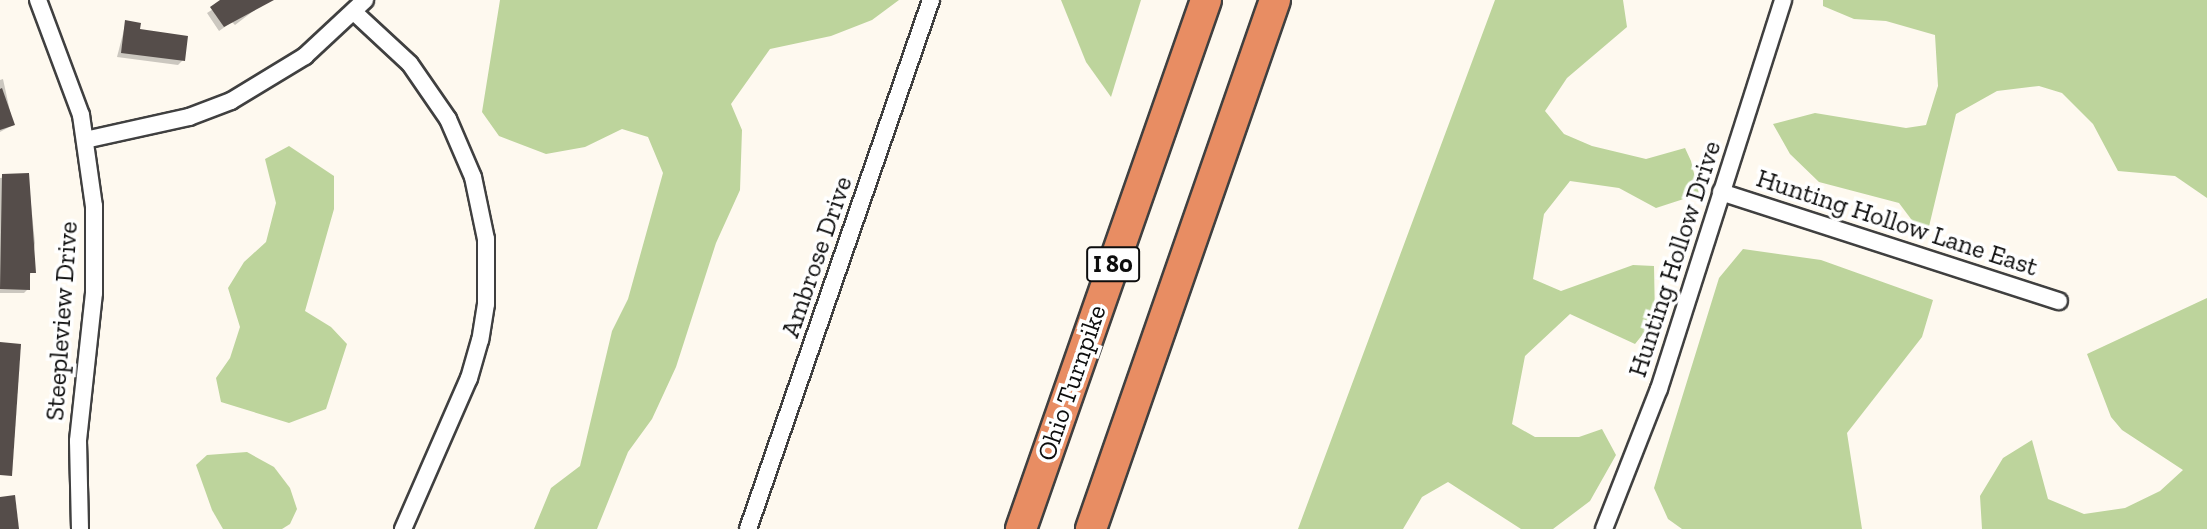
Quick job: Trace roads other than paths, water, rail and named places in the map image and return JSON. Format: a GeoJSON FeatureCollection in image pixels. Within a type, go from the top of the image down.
{"type":"FeatureCollection","features":[{"type":"Feature","properties":{"kind":"highway","name":"Ohio Turnpike"},"geometry":{"type":"LineString","coordinates":[[1021,529],[1206,0]]}},
{"type":"Feature","properties":{"kind":"highway","name":"I 80"},"geometry":{"type":"LineString","coordinates":[[1091,529],[1275,0]]}},
{"type":"Feature","properties":{"kind":"street","name":"Steepleview Drive"},"geometry":{"type":"LineString","coordinates":[[38,0],[69,73],[85,140],[96,251],[78,441],[80,529]]}},
{"type":"Feature","properties":{"kind":"street","name":"Ambrose Drive"},"geometry":{"type":"LineString","coordinates":[[748,529],[931,0]]}},
{"type":"Feature","properties":{"kind":"street","name":"Hunting Hollow Drive"},"geometry":{"type":"LineString","coordinates":[[1605,529],[1643,439],[1783,0]]}},
{"type":"Feature","properties":{"kind":"street"},"geometry":{"type":"LineString","coordinates":[[85,140],[175,120],[231,101],[305,56],[360,6],[410,64],[448,119],[472,177],[486,239],[486,304],[476,353],[403,529]]}},
{"type":"Feature","properties":{"kind":"street","name":"Hunting Hollow Lane East"},"geometry":{"type":"LineString","coordinates":[[1721,192],[2059,301]]}}]}
